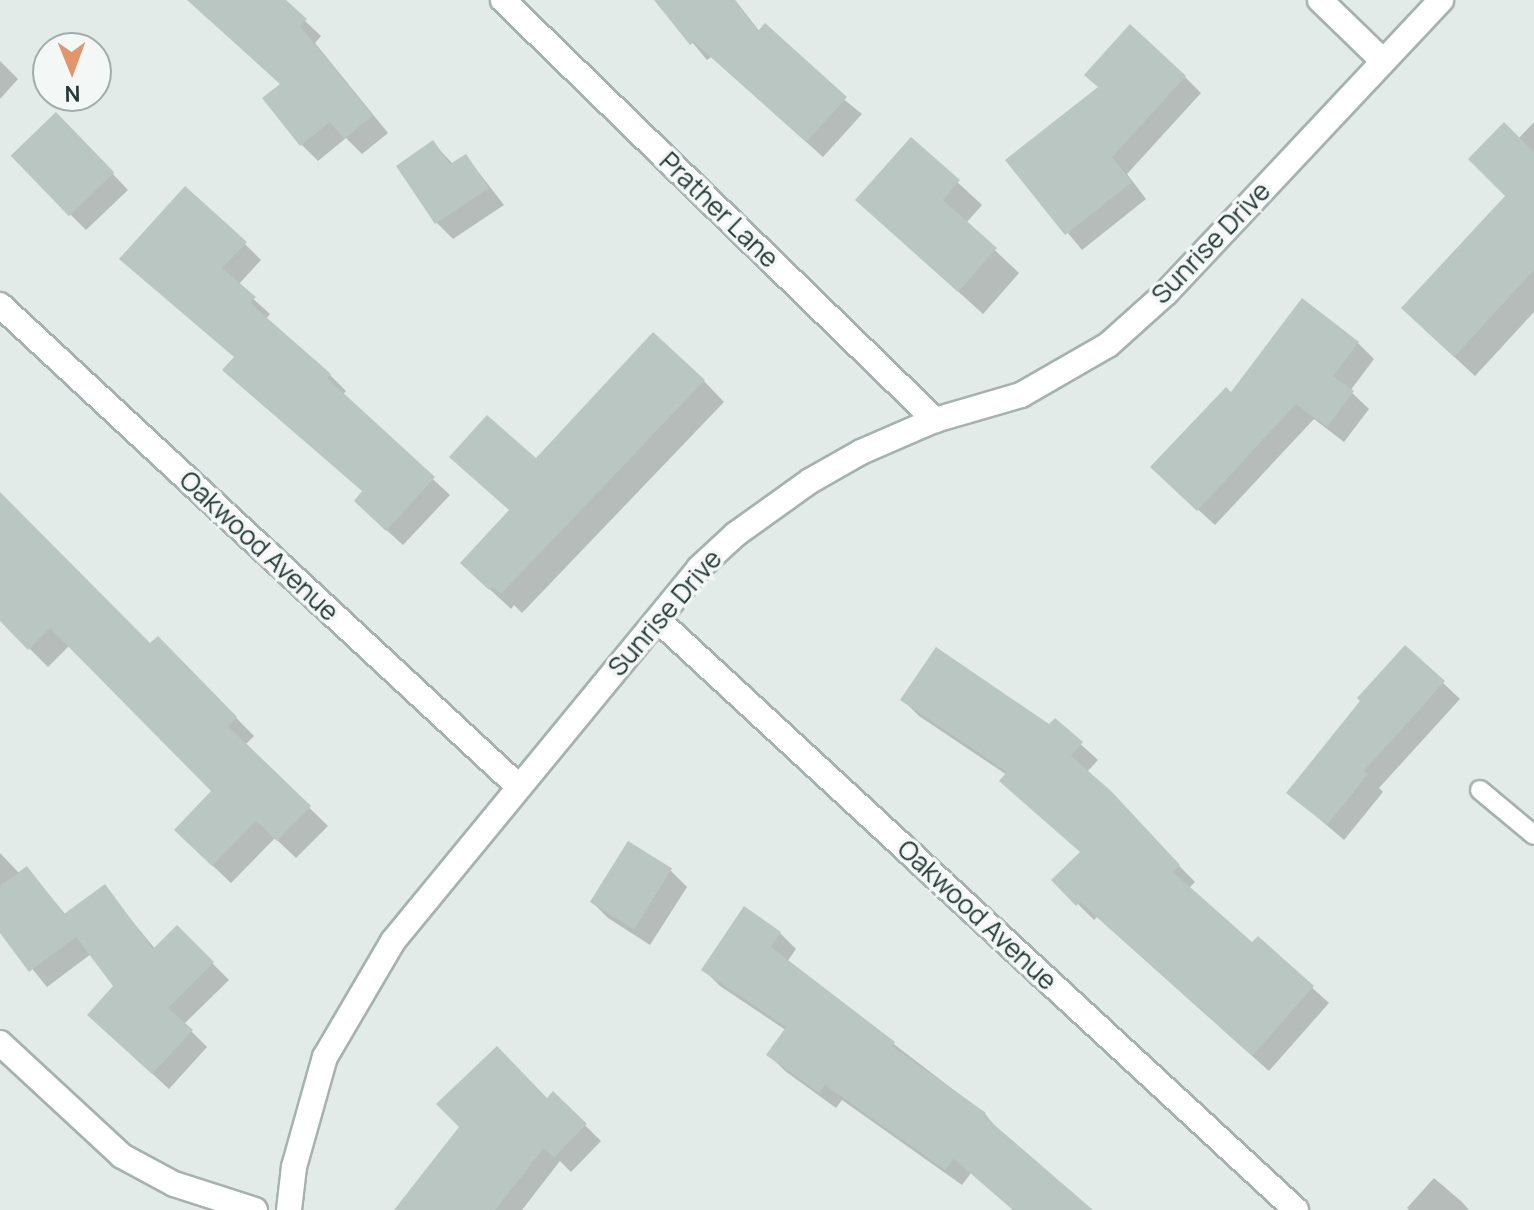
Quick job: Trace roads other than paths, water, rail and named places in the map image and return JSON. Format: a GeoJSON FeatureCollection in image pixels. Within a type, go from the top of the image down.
{"type":"FeatureCollection","features":[{"type":"Feature","properties":{"kind":"street","name":"Prather Lane"},"geometry":{"type":"LineString","coordinates":[[503,0],[935,420]]}},
{"type":"Feature","properties":{"kind":"street"},"geometry":{"type":"LineString","coordinates":[[1320,0],[1383,61]]}},
{"type":"Feature","properties":{"kind":"street","name":"Sunrise Drive"},"geometry":{"type":"LineString","coordinates":[[289,1210],[294,1167],[307,1109],[325,1057],[350,1008],[393,941],[699,568],[736,534],[810,481],[861,452],[935,420],[1021,395],[1108,345],[1166,293],[1441,0]]}},
{"type":"Feature","properties":{"kind":"street","name":"Oakwood Avenue"},"geometry":{"type":"LineString","coordinates":[[0,305],[518,786]]}},
{"type":"Feature","properties":{"kind":"street","name":"Oakwood Avenue"},"geometry":{"type":"LineString","coordinates":[[658,620],[1296,1210]]}},
{"type":"Feature","properties":{"kind":"street"},"geometry":{"type":"LineString","coordinates":[[0,1043],[122,1156],[174,1184],[255,1210]]}},
{"type":"Feature","properties":{"kind":"lane"},"geometry":{"type":"LineString","coordinates":[[1480,790],[1534,835]]}}]}
